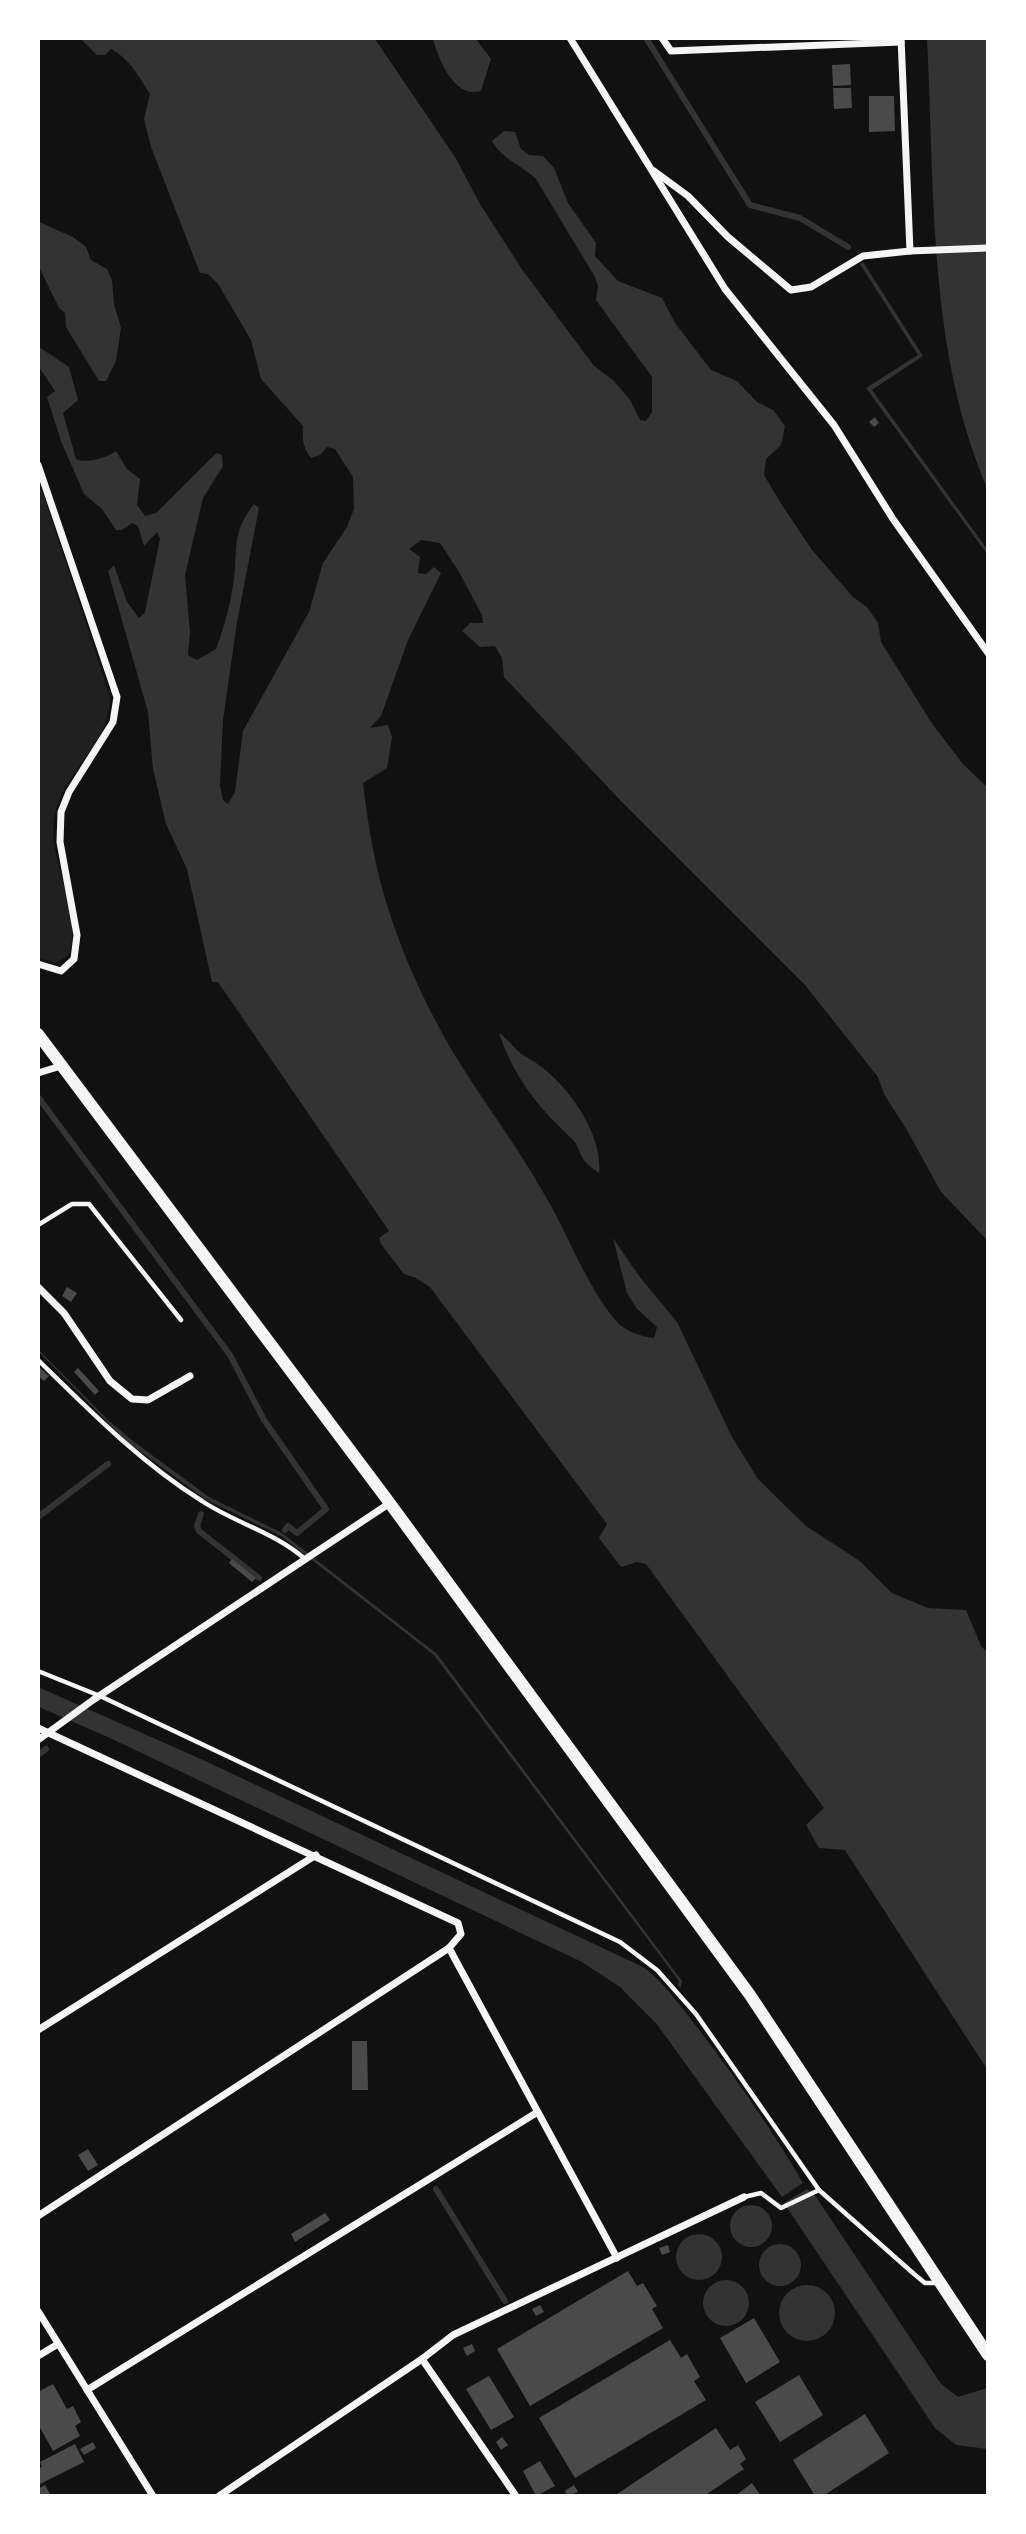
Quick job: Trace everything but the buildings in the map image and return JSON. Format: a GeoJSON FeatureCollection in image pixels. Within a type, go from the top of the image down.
{"type":"FeatureCollection","features":[{"type":"Feature","properties":{"kind":"street"},"geometry":{"type":"LineString","coordinates":[[570,38],[725,289],[834,425],[893,519],[988,653]]}},
{"type":"Feature","properties":{"kind":"street"},"geometry":{"type":"LineString","coordinates":[[662,38],[671,51],[793,42],[901,40],[909,251]]}},
{"type":"Feature","properties":{"kind":"street"},"geometry":{"type":"LineString","coordinates":[[651,169],[688,196],[728,237],[791,290],[811,287],[863,256],[988,248]]}},
{"type":"Feature","properties":{"kind":"street"},"geometry":{"type":"LineString","coordinates":[[38,465],[117,697],[113,722],[69,792],[61,811],[60,842],[77,935],[74,958],[61,971],[38,964]]}},
{"type":"Feature","properties":{"kind":"street"},"geometry":{"type":"LineString","coordinates":[[38,1034],[390,1503],[750,1995],[988,2355]]}},
{"type":"Feature","properties":{"kind":"street"},"geometry":{"type":"LineString","coordinates":[[38,1073],[61,1066]]}},
{"type":"Feature","properties":{"kind":"street"},"geometry":{"type":"LineString","coordinates":[[38,1287],[64,1313],[110,1381],[132,1399],[148,1400],[190,1376]]}},
{"type":"Feature","properties":{"kind":"street"},"geometry":{"type":"LineString","coordinates":[[38,1740],[96,1698],[390,1503]]}},
{"type":"Feature","properties":{"kind":"street"},"geometry":{"type":"LineString","coordinates":[[38,1728],[458,1923],[461,1934],[449,1948],[38,2216]]}},
{"type":"Feature","properties":{"kind":"street"},"geometry":{"type":"LineString","coordinates":[[38,2030],[316,1855]]}},
{"type":"Feature","properties":{"kind":"street"},"geometry":{"type":"LineString","coordinates":[[449,1948],[536,2113],[617,2258]]}},
{"type":"Feature","properties":{"kind":"street"},"geometry":{"type":"LineString","coordinates":[[87,2390],[536,2113]]}},
{"type":"Feature","properties":{"kind":"street"},"geometry":{"type":"LineString","coordinates":[[219,2496],[422,2359],[453,2335],[744,2197]]}},
{"type":"Feature","properties":{"kind":"street"},"geometry":{"type":"LineString","coordinates":[[38,2311],[153,2496]]}},
{"type":"Feature","properties":{"kind":"street"},"geometry":{"type":"LineString","coordinates":[[38,2356],[58,2344]]}},
{"type":"Feature","properties":{"kind":"street"},"geometry":{"type":"LineString","coordinates":[[422,2359],[516,2496]]}},
{"type":"Feature","properties":{"kind":"lane"},"geometry":{"type":"LineString","coordinates":[[38,1226],[72,1204],[89,1204],[181,1320]]}},
{"type":"Feature","properties":{"kind":"lane"},"geometry":{"type":"LineString","coordinates":[[38,1360],[120,1441],[202,1501],[281,1540],[305,1559]]}},
{"type":"Feature","properties":{"kind":"lane"},"geometry":{"type":"LineString","coordinates":[[38,1671],[620,1942],[657,1970],[696,2014],[819,2190],[925,2283],[941,2283]]}},
{"type":"Feature","properties":{"kind":"lane"},"geometry":{"type":"LineString","coordinates":[[744,2197],[761,2193],[782,2208],[819,2190]]}},
{"type":"Feature","properties":{"kind":"shaded area"},"geometry":{"type":"Polygon","coordinates":[[[81,39],[375,39],[455,157],[480,204],[521,268],[594,366],[614,381],[630,400],[640,420],[646,421],[652,412],[652,377],[596,300],[598,286],[595,277],[536,179],[506,157],[492,141],[504,131],[515,132],[521,149],[529,155],[543,156],[554,168],[568,203],[596,243],[595,256],[618,281],[662,298],[675,323],[711,370],[737,381],[757,402],[773,410],[785,426],[781,445],[766,459],[764,475],[812,550],[853,597],[867,607],[878,623],[881,642],[933,725],[963,764],[987,787],[987,1240],[941,1192],[884,1094],[878,1077],[805,985],[620,800],[504,677],[502,658],[495,646],[480,647],[462,631],[470,623],[483,623],[482,615],[440,543],[421,540],[409,549],[420,557],[418,573],[426,574],[434,567],[441,573],[408,640],[381,716],[370,728],[388,725],[392,737],[387,768],[363,783],[379,878],[401,944],[424,998],[451,1049],[532,1174],[595,1291],[616,1321],[634,1333],[654,1338],[657,1327],[637,1309],[627,1293],[613,1238],[639,1276],[677,1322],[732,1437],[758,1479],[806,1526],[860,1561],[892,1593],[928,1608],[966,1610],[981,1646],[987,1652],[987,2069],[845,1850],[819,1848],[806,1825],[824,1808],[646,1564],[637,1562],[621,1567],[599,1538],[607,1524],[430,1287],[404,1274],[381,1244],[379,1238],[389,1231],[218,982],[212,982],[187,869],[166,824],[153,769],[148,712],[108,571],[114,565],[127,602],[139,618],[145,612],[160,539],[157,532],[144,546],[138,526],[132,523],[122,530],[116,530],[102,509],[84,494],[61,441],[47,397],[55,391],[39,367],[39,347],[69,367],[78,400],[63,413],[76,459],[96,460],[116,451],[127,469],[140,479],[137,505],[145,516],[156,513],[217,453],[222,455],[223,466],[203,498],[185,575],[190,633],[188,655],[197,660],[216,649],[231,597],[240,528],[254,504],[259,508],[237,622],[223,720],[220,786],[223,800],[228,804],[235,792],[243,731],[309,612],[323,563],[347,527],[354,509],[353,477],[335,449],[327,447],[320,455],[311,458],[304,443],[303,426],[261,379],[251,340],[218,284],[208,274],[200,273],[151,147],[144,119],[150,94],[134,69],[118,53],[111,49],[105,55],[97,55],[81,39]]]}},
{"type":"Feature","properties":{"kind":"shaded area"},"geometry":{"type":"Polygon","coordinates":[[[433,39],[476,39],[491,59],[481,91],[471,92],[456,84],[444,67],[433,39]]]}},
{"type":"Feature","properties":{"kind":"shaded area"},"geometry":{"type":"Polygon","coordinates":[[[927,39],[987,39],[987,488],[953,379],[944,324],[937,267],[927,39]]]}},
{"type":"Feature","properties":{"kind":"shaded area"},"geometry":{"type":"Polygon","coordinates":[[[39,222],[73,237],[86,247],[91,260],[107,269],[112,280],[114,304],[121,328],[116,361],[106,381],[99,381],[66,327],[65,313],[59,308],[39,267],[39,222]]]}},
{"type":"Feature","properties":{"kind":"shaded area"},"geometry":{"type":"Polygon","coordinates":[[[863,262],[923,356],[872,390],[987,549],[987,554],[866,388],[918,355],[860,264],[863,262]]]}},
{"type":"Feature","properties":{"kind":"shaded area"},"geometry":{"type":"Polygon","coordinates":[[[39,481],[110,697],[103,728],[68,783],[55,813],[55,848],[72,922],[72,939],[68,956],[55,963],[38,957],[39,481]]]}},
{"type":"Feature","properties":{"kind":"shaded area"},"geometry":{"type":"Polygon","coordinates":[[[499,1033],[520,1053],[541,1066],[567,1091],[588,1123],[595,1140],[599,1173],[582,1158],[574,1141],[527,1089],[499,1033]]]}},
{"type":"Feature","properties":{"kind":"shaded area"},"geometry":{"type":"Polygon","coordinates":[[[38,1349],[108,1420],[133,1441],[209,1497],[282,1533],[437,1654],[682,1981],[681,1988],[678,1986],[679,1981],[434,1655],[281,1536],[205,1499],[125,1440],[38,1349]]]}},
{"type":"Feature","properties":{"kind":"shaded area"},"geometry":{"type":"Polygon","coordinates":[[[38,1687],[203,1760],[643,1967],[665,1987],[711,2046],[803,2183],[782,2197],[656,2023],[620,1987],[582,1962],[110,1738],[39,1707],[38,1687]]]}},
{"type":"Feature","properties":{"kind":"shaded area"},"geometry":{"type":"Polygon","coordinates":[[[807,2189],[816,2197],[941,2384],[958,2397],[987,2388],[987,2449],[956,2445],[935,2428],[784,2203],[807,2189]]]}},
{"type":"Feature","properties":{"kind":"shaded area"},"geometry":{"type":"Polygon","coordinates":[[[751,2205],[766,2211],[772,2226],[766,2241],[751,2247],[736,2241],[730,2226],[736,2211],[751,2205]]]}},
{"type":"Feature","properties":{"kind":"shaded area"},"geometry":{"type":"Polygon","coordinates":[[[699,2234],[716,2240],[722,2257],[716,2274],[699,2280],[682,2274],[676,2257],[682,2240],[699,2234]]]}},
{"type":"Feature","properties":{"kind":"shaded area"},"geometry":{"type":"Polygon","coordinates":[[[780,2244],[795,2250],[801,2265],[795,2280],[780,2286],[765,2280],[759,2265],[765,2250],[780,2244]]]}},
{"type":"Feature","properties":{"kind":"shaded area"},"geometry":{"type":"Polygon","coordinates":[[[726,2280],[743,2286],[749,2303],[743,2320],[726,2326],[709,2320],[703,2303],[709,2286],[726,2280]]]}},
{"type":"Feature","properties":{"kind":"shaded area"},"geometry":{"type":"Polygon","coordinates":[[[807,2285],[818,2287],[827,2293],[833,2302],[833,2324],[827,2333],[818,2339],[807,2341],[796,2339],[787,2333],[781,2324],[779,2313],[781,2302],[787,2293],[796,2287],[807,2285]]]}},
{"type":"Feature","properties":{"kind":"waterway"},"geometry":{"type":"LineString","coordinates":[[646,38],[750,205],[800,218],[848,247]]}},
{"type":"Feature","properties":{"kind":"waterway"},"geometry":{"type":"LineString","coordinates":[[38,1097],[230,1355],[264,1420],[326,1509],[297,1533],[288,1526],[285,1530]]}},
{"type":"Feature","properties":{"kind":"waterway"},"geometry":{"type":"LineString","coordinates":[[38,1517],[108,1464]]}},
{"type":"Feature","properties":{"kind":"waterway"},"geometry":{"type":"LineString","coordinates":[[201,1514],[197,1526],[199,1531],[259,1578]]}},
{"type":"Feature","properties":{"kind":"waterway"},"geometry":{"type":"LineString","coordinates":[[38,1755],[46,1749]]}},
{"type":"Feature","properties":{"kind":"waterway"},"geometry":{"type":"LineString","coordinates":[[436,2189],[505,2301]]}}]}
